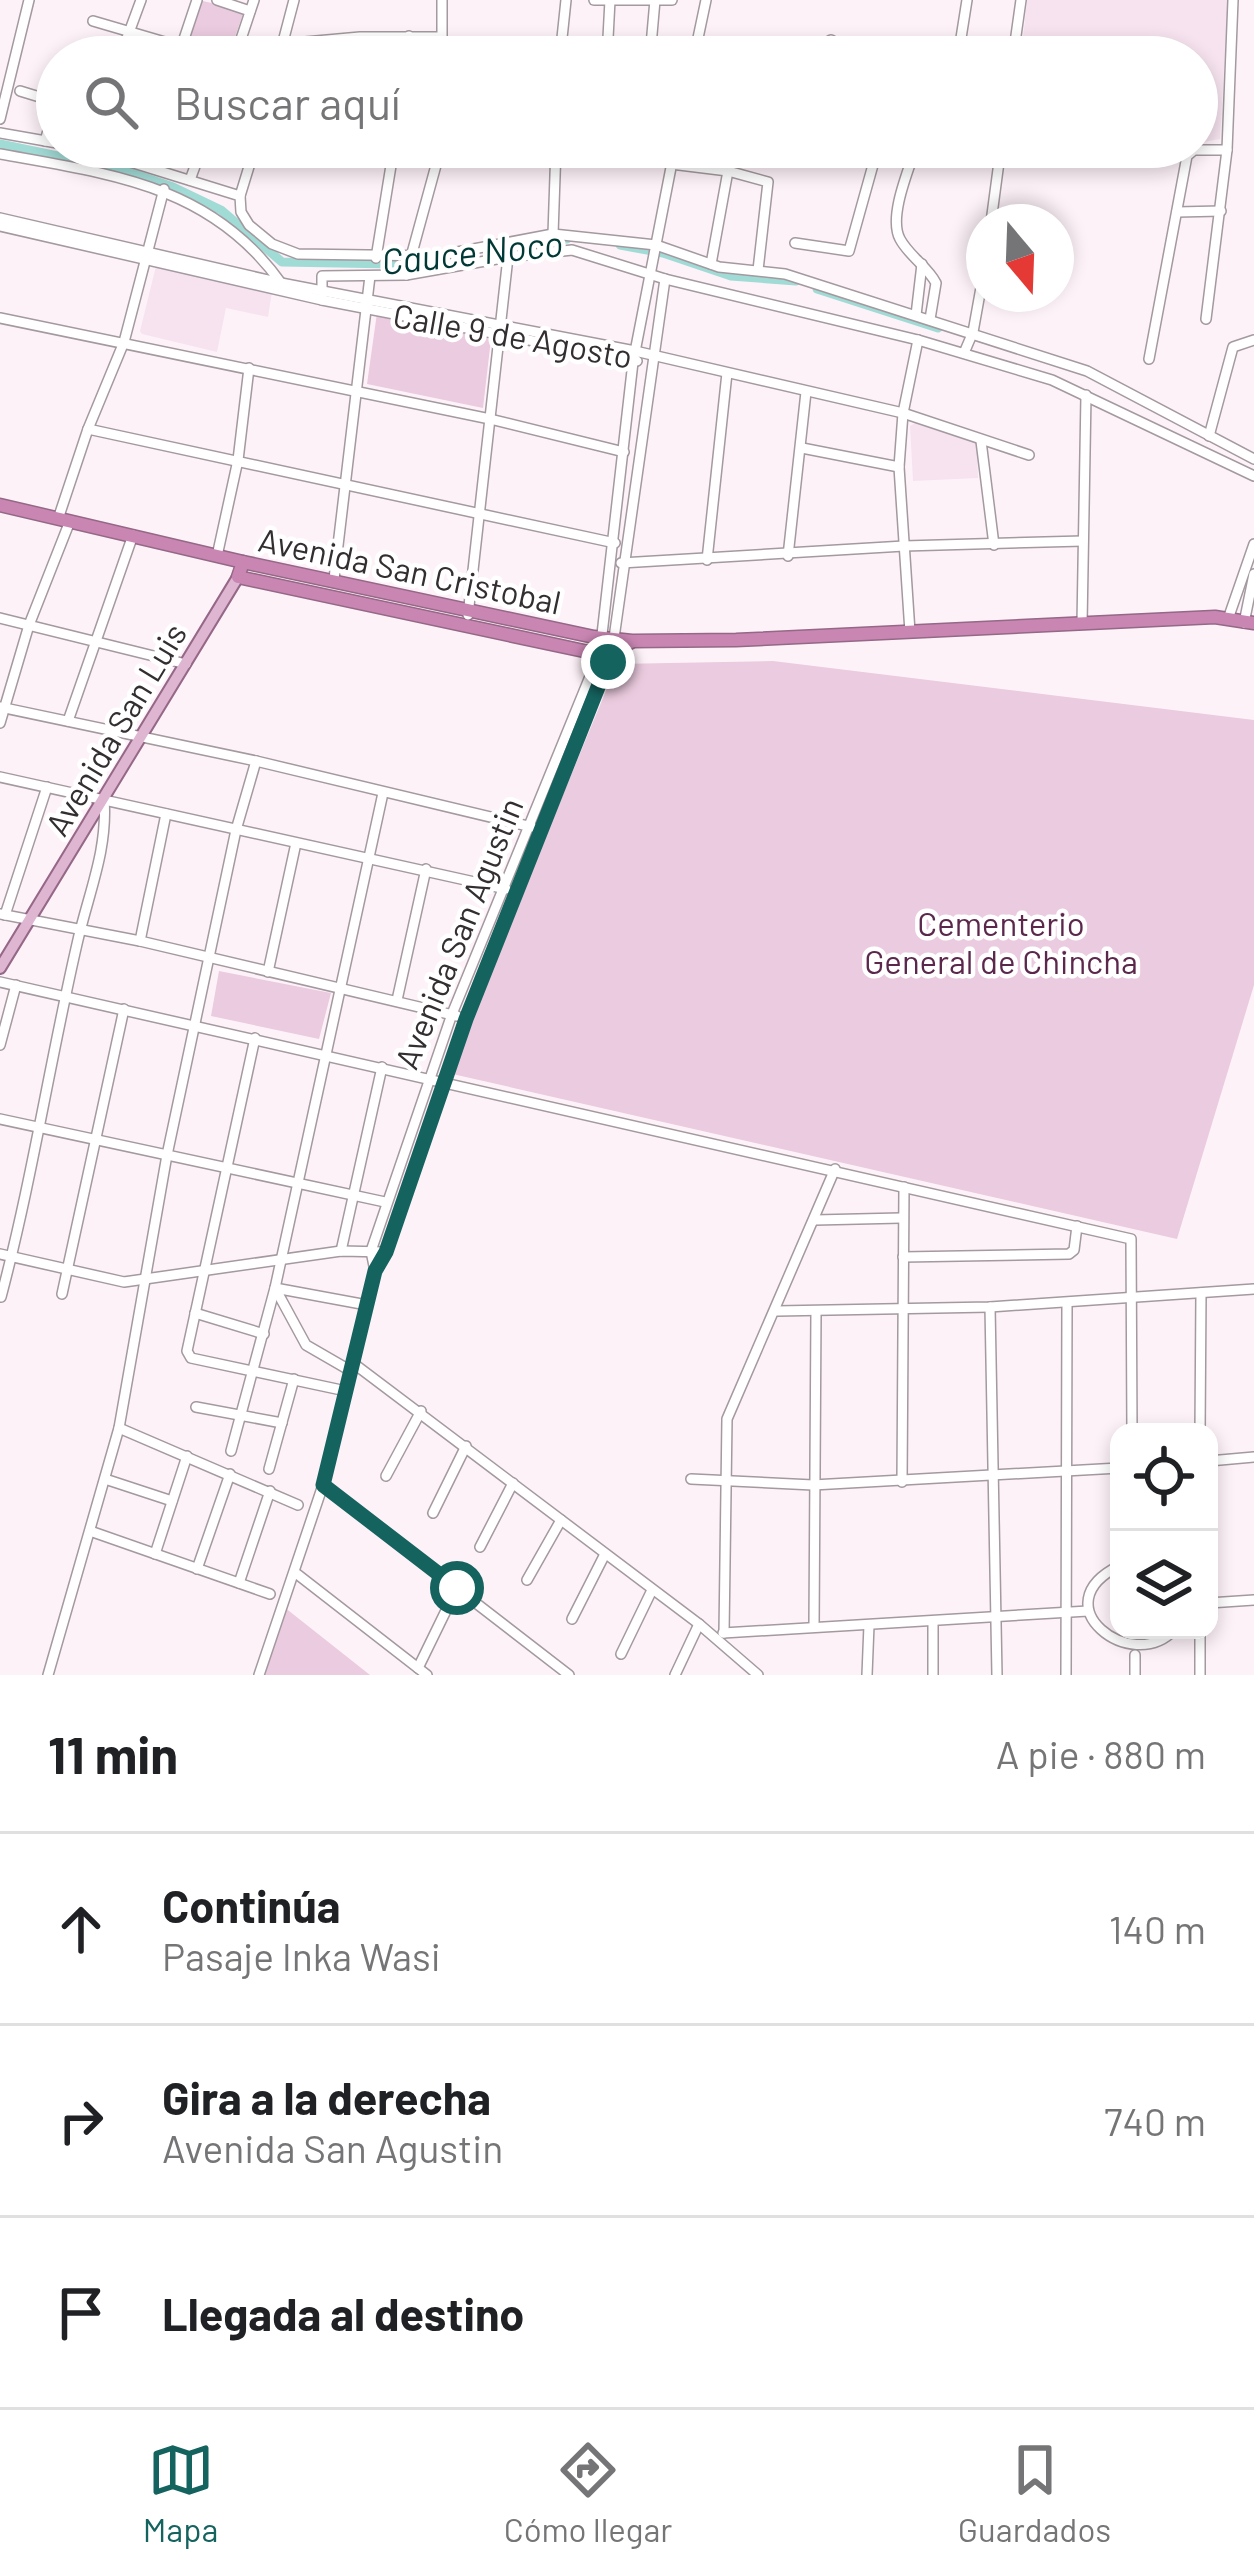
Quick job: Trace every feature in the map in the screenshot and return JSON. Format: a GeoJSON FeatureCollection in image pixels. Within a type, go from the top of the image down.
{"type":"FeatureCollection","features":[{"type":"Feature","properties":{"kind":"highway","name":"Avenida San Cristobal"},"geometry":{"type":"LineString","coordinates":[[0,505],[469,608],[606,650],[632,641],[1228,619],[1249,623]]}},
{"type":"Feature","properties":{"kind":"highway","name":"Avenida San Luis"},"geometry":{"type":"LineString","coordinates":[[238,577],[243,562]]}},
{"type":"Feature","properties":{"kind":"highway"},"geometry":{"type":"LineString","coordinates":[[238,577],[467,628],[606,650]]}},
{"type":"Feature","properties":{"kind":"highway"},"geometry":{"type":"LineString","coordinates":[[359,603],[362,585]]}},
{"type":"Feature","properties":{"kind":"highway"},"geometry":{"type":"LineString","coordinates":[[1249,623],[1254,636]]}},
{"type":"Feature","properties":{"kind":"main road","name":"Avenida San Luis"},"geometry":{"type":"LineString","coordinates":[[0,968],[238,577]]}},
{"type":"Feature","properties":{"kind":"main road","name":"Avenida San Luis"},"geometry":{"type":"LineString","coordinates":[[0,981],[30,931],[30,923]]}},
{"type":"Feature","properties":{"kind":"street"},"geometry":{"type":"LineString","coordinates":[[0,119],[29,0]]}},
{"type":"Feature","properties":{"kind":"street"},"geometry":{"type":"LineString","coordinates":[[128,36],[141,0]]}},
{"type":"Feature","properties":{"kind":"street"},"geometry":{"type":"LineString","coordinates":[[185,36],[197,0]]}},
{"type":"Feature","properties":{"kind":"street"},"geometry":{"type":"LineString","coordinates":[[217,0],[252,5],[242,36]]}},
{"type":"Feature","properties":{"kind":"street"},"geometry":{"type":"LineString","coordinates":[[285,36],[294,0]]}},
{"type":"Feature","properties":{"kind":"street"},"geometry":{"type":"LineString","coordinates":[[440,36],[442,0]]}},
{"type":"Feature","properties":{"kind":"street"},"geometry":{"type":"LineString","coordinates":[[562,36],[566,0]]}},
{"type":"Feature","properties":{"kind":"street"},"geometry":{"type":"LineString","coordinates":[[594,0],[672,0]]}},
{"type":"Feature","properties":{"kind":"street"},"geometry":{"type":"LineString","coordinates":[[698,36],[706,0]]}},
{"type":"Feature","properties":{"kind":"street"},"geometry":{"type":"LineString","coordinates":[[961,36],[967,0]]}},
{"type":"Feature","properties":{"kind":"street"},"geometry":{"type":"LineString","coordinates":[[1016,36],[1021,0]]}},
{"type":"Feature","properties":{"kind":"street"},"geometry":{"type":"LineString","coordinates":[[1206,319],[1227,150],[1233,0]]}},
{"type":"Feature","properties":{"kind":"street"},"geometry":{"type":"LineString","coordinates":[[609,36],[610,1]]}},
{"type":"Feature","properties":{"kind":"street"},"geometry":{"type":"LineString","coordinates":[[652,36],[655,1]]}},
{"type":"Feature","properties":{"kind":"street"},"geometry":{"type":"LineString","coordinates":[[93,21],[143,36]]}},
{"type":"Feature","properties":{"kind":"street"},"geometry":{"type":"LineString","coordinates":[[20,91],[36,95]]}},
{"type":"Feature","properties":{"kind":"street"},"geometry":{"type":"LineString","coordinates":[[0,133],[36,139]]}},
{"type":"Feature","properties":{"kind":"street"},"geometry":{"type":"LineString","coordinates":[[1218,150],[1227,150]]}},
{"type":"Feature","properties":{"kind":"street"},"geometry":{"type":"LineString","coordinates":[[0,154],[36,162]]}},
{"type":"Feature","properties":{"kind":"street"},"geometry":{"type":"LineString","coordinates":[[66,168],[164,189],[215,215],[266,262],[284,288]]}},
{"type":"Feature","properties":{"kind":"street"},"geometry":{"type":"LineString","coordinates":[[155,168],[240,196]]}},
{"type":"Feature","properties":{"kind":"street"},"geometry":{"type":"LineString","coordinates":[[190,180],[194,168]]}},
{"type":"Feature","properties":{"kind":"street"},"geometry":{"type":"LineString","coordinates":[[249,168],[240,196],[243,218],[284,250],[322,266],[370,276],[553,234],[656,245],[711,264],[785,274],[1087,371],[1254,459]]}},
{"type":"Feature","properties":{"kind":"street"},"geometry":{"type":"LineString","coordinates":[[376,257],[391,168]]}},
{"type":"Feature","properties":{"kind":"street"},"geometry":{"type":"LineString","coordinates":[[409,264],[435,168]]}},
{"type":"Feature","properties":{"kind":"street"},"geometry":{"type":"LineString","coordinates":[[553,234],[555,168]]}},
{"type":"Feature","properties":{"kind":"street"},"geometry":{"type":"LineString","coordinates":[[606,650],[634,356],[670,168]]}},
{"type":"Feature","properties":{"kind":"street"},"geometry":{"type":"LineString","coordinates":[[704,168],[769,182],[758,270]]}},
{"type":"Feature","properties":{"kind":"street"},"geometry":{"type":"LineString","coordinates":[[795,243],[849,251],[872,168]]}},
{"type":"Feature","properties":{"kind":"street"},"geometry":{"type":"LineString","coordinates":[[909,168],[896,228],[900,241],[936,283],[930,319]]}},
{"type":"Feature","properties":{"kind":"street"},"geometry":{"type":"LineString","coordinates":[[994,204],[998,168]]}},
{"type":"Feature","properties":{"kind":"street"},"geometry":{"type":"LineString","coordinates":[[1149,359],[1185,168]]}},
{"type":"Feature","properties":{"kind":"street"},"geometry":{"type":"LineString","coordinates":[[711,264],[728,171]]}},
{"type":"Feature","properties":{"kind":"street"},"geometry":{"type":"LineString","coordinates":[[0,723],[88,429],[124,342],[164,189]]}},
{"type":"Feature","properties":{"kind":"street"},"geometry":{"type":"LineString","coordinates":[[1177,212],[1221,211]]}},
{"type":"Feature","properties":{"kind":"street","name":"Calle 9 de Agosto"},"geometry":{"type":"LineString","coordinates":[[0,222],[322,296],[654,357]]}},
{"type":"Feature","properties":{"kind":"street"},"geometry":{"type":"LineString","coordinates":[[322,266],[376,257],[409,264],[572,250],[665,279],[918,340],[1052,380],[1254,476]]}},
{"type":"Feature","properties":{"kind":"street"},"geometry":{"type":"LineString","coordinates":[[467,628],[508,257]]}},
{"type":"Feature","properties":{"kind":"street"},"geometry":{"type":"LineString","coordinates":[[916,315],[922,264]]}},
{"type":"Feature","properties":{"kind":"street"},"geometry":{"type":"LineString","coordinates":[[322,266],[322,296]]}},
{"type":"Feature","properties":{"kind":"street"},"geometry":{"type":"LineString","coordinates":[[334,579],[370,276]]}},
{"type":"Feature","properties":{"kind":"street"},"geometry":{"type":"LineString","coordinates":[[606,650],[626,563],[665,279]]}},
{"type":"Feature","properties":{"kind":"street"},"geometry":{"type":"LineString","coordinates":[[964,353],[977,312]]}},
{"type":"Feature","properties":{"kind":"street"},"geometry":{"type":"LineString","coordinates":[[0,318],[490,419],[624,452]]}},
{"type":"Feature","properties":{"kind":"street"},"geometry":{"type":"LineString","coordinates":[[910,632],[899,467],[903,413],[918,340]]}},
{"type":"Feature","properties":{"kind":"street"},"geometry":{"type":"LineString","coordinates":[[1210,436],[1233,347],[1254,340]]}},
{"type":"Feature","properties":{"kind":"street"},"geometry":{"type":"LineString","coordinates":[[654,357],[903,413],[1029,455]]}},
{"type":"Feature","properties":{"kind":"street"},"geometry":{"type":"LineString","coordinates":[[217,556],[238,460],[249,368]]}},
{"type":"Feature","properties":{"kind":"street"},"geometry":{"type":"LineString","coordinates":[[707,560],[727,373]]}},
{"type":"Feature","properties":{"kind":"street"},"geometry":{"type":"LineString","coordinates":[[788,556],[806,392]]}},
{"type":"Feature","properties":{"kind":"street"},"geometry":{"type":"LineString","coordinates":[[1082,624],[1086,395]]}},
{"type":"Feature","properties":{"kind":"street"},"geometry":{"type":"LineString","coordinates":[[88,429],[616,543]]}},
{"type":"Feature","properties":{"kind":"street"},"geometry":{"type":"LineString","coordinates":[[981,441],[994,545]]}},
{"type":"Feature","properties":{"kind":"street"},"geometry":{"type":"LineString","coordinates":[[802,448],[899,467]]}},
{"type":"Feature","properties":{"kind":"street"},"geometry":{"type":"LineString","coordinates":[[68,721],[133,535]]}},
{"type":"Feature","properties":{"kind":"street"},"geometry":{"type":"LineString","coordinates":[[612,563],[1083,541]]}},
{"type":"Feature","properties":{"kind":"street"},"geometry":{"type":"LineString","coordinates":[[1228,619],[1254,544]]}},
{"type":"Feature","properties":{"kind":"street"},"geometry":{"type":"LineString","coordinates":[[1249,623],[1254,574]]}},
{"type":"Feature","properties":{"kind":"street"},"geometry":{"type":"LineString","coordinates":[[0,618],[185,664]]}},
{"type":"Feature","properties":{"kind":"street","name":"Avenida San Agustin"},"geometry":{"type":"LineString","coordinates":[[259,1675],[297,1574],[323,1485],[375,1271],[386,1252],[466,1019],[606,650]]}},
{"type":"Feature","properties":{"kind":"street"},"geometry":{"type":"LineString","coordinates":[[3,708],[256,761],[537,828]]}},
{"type":"Feature","properties":{"kind":"street"},"geometry":{"type":"LineString","coordinates":[[48,1675],[119,1428],[167,1155],[236,830],[256,761]]}},
{"type":"Feature","properties":{"kind":"street"},"geometry":{"type":"LineString","coordinates":[[0,777],[518,892]]}},
{"type":"Feature","properties":{"kind":"street"},"geometry":{"type":"LineString","coordinates":[[47,787],[3,915],[140,941],[466,1019]]}},
{"type":"Feature","properties":{"kind":"street"},"geometry":{"type":"LineString","coordinates":[[231,1451],[275,1288],[383,793]]}},
{"type":"Feature","properties":{"kind":"street"},"geometry":{"type":"LineString","coordinates":[[1,1297],[6,1255],[106,840],[104,800]]}},
{"type":"Feature","properties":{"kind":"street"},"geometry":{"type":"LineString","coordinates":[[140,941],[166,814]]}},
{"type":"Feature","properties":{"kind":"street","name":"Avenida San Agustin"},"geometry":{"type":"LineString","coordinates":[[370,1251],[452,1014],[504,889],[537,828]]}},
{"type":"Feature","properties":{"kind":"street"},"geometry":{"type":"LineString","coordinates":[[268,972],[296,843]]}},
{"type":"Feature","properties":{"kind":"street"},"geometry":{"type":"LineString","coordinates":[[397,1000],[426,869]]}},
{"type":"Feature","properties":{"kind":"street"},"geometry":{"type":"LineString","coordinates":[[0,981],[1131,1239],[1132,1423]]}},
{"type":"Feature","properties":{"kind":"street"},"geometry":{"type":"LineString","coordinates":[[0,1045],[16,985]]}},
{"type":"Feature","properties":{"kind":"street"},"geometry":{"type":"LineString","coordinates":[[62,1294],[124,1009]]}},
{"type":"Feature","properties":{"kind":"street"},"geometry":{"type":"LineString","coordinates":[[255,1038],[187,1351],[191,1358],[346,1391]]}},
{"type":"Feature","properties":{"kind":"street"},"geometry":{"type":"LineString","coordinates":[[341,1251],[382,1067]]}},
{"type":"Feature","properties":{"kind":"street"},"geometry":{"type":"LineString","coordinates":[[0,1119],[402,1205]]}},
{"type":"Feature","properties":{"kind":"street"},"geometry":{"type":"LineString","coordinates":[[724,1633],[729,1412],[836,1169]]}},
{"type":"Feature","properties":{"kind":"street"},"geometry":{"type":"LineString","coordinates":[[902,1482],[904,1187]]}},
{"type":"Feature","properties":{"kind":"street"},"geometry":{"type":"LineString","coordinates":[[815,1220],[902,1218]]}},
{"type":"Feature","properties":{"kind":"street"},"geometry":{"type":"LineString","coordinates":[[903,1257],[1069,1254],[1074,1250],[1077,1226]]}},
{"type":"Feature","properties":{"kind":"street"},"geometry":{"type":"LineString","coordinates":[[6,1255],[124,1282],[341,1251],[386,1252]]}},
{"type":"Feature","properties":{"kind":"street"},"geometry":{"type":"LineString","coordinates":[[370,1251],[375,1271]]}},
{"type":"Feature","properties":{"kind":"street"},"geometry":{"type":"LineString","coordinates":[[275,1288],[367,1305]]}},
{"type":"Feature","properties":{"kind":"street"},"geometry":{"type":"LineString","coordinates":[[275,1288],[305,1345],[352,1367],[421,1411],[699,1624],[758,1675]]}},
{"type":"Feature","properties":{"kind":"street"},"geometry":{"type":"LineString","coordinates":[[777,1311],[991,1307],[1254,1288]]}},
{"type":"Feature","properties":{"kind":"street"},"geometry":{"type":"LineString","coordinates":[[1200,1423],[1201,1294]]}},
{"type":"Feature","properties":{"kind":"street"},"geometry":{"type":"LineString","coordinates":[[1066,1675],[1067,1303]]}},
{"type":"Feature","properties":{"kind":"street"},"geometry":{"type":"LineString","coordinates":[[991,1307],[997,1675]]}},
{"type":"Feature","properties":{"kind":"street"},"geometry":{"type":"LineString","coordinates":[[814,1627],[816,1312]]}},
{"type":"Feature","properties":{"kind":"street"},"geometry":{"type":"LineString","coordinates":[[195,1313],[264,1334]]}},
{"type":"Feature","properties":{"kind":"street"},"geometry":{"type":"LineString","coordinates":[[269,1469],[294,1379]]}},
{"type":"Feature","properties":{"kind":"street"},"geometry":{"type":"LineString","coordinates":[[196,1407],[282,1423]]}},
{"type":"Feature","properties":{"kind":"street"},"geometry":{"type":"LineString","coordinates":[[386,1476],[421,1411]]}},
{"type":"Feature","properties":{"kind":"street"},"geometry":{"type":"LineString","coordinates":[[119,1428],[298,1505]]}},
{"type":"Feature","properties":{"kind":"street"},"geometry":{"type":"LineString","coordinates":[[433,1513],[466,1446]]}},
{"type":"Feature","properties":{"kind":"street"},"geometry":{"type":"LineString","coordinates":[[155,1554],[187,1456]]}},
{"type":"Feature","properties":{"kind":"street"},"geometry":{"type":"LineString","coordinates":[[1218,1460],[1254,1457]]}},
{"type":"Feature","properties":{"kind":"street"},"geometry":{"type":"LineString","coordinates":[[691,1479],[813,1485],[1110,1469]]}},
{"type":"Feature","properties":{"kind":"street"},"geometry":{"type":"LineString","coordinates":[[197,1568],[230,1474]]}},
{"type":"Feature","properties":{"kind":"street"},"geometry":{"type":"LineString","coordinates":[[105,1479],[172,1501]]}},
{"type":"Feature","properties":{"kind":"street"},"geometry":{"type":"LineString","coordinates":[[480,1547],[513,1483]]}},
{"type":"Feature","properties":{"kind":"street"},"geometry":{"type":"LineString","coordinates":[[323,1485],[566,1674]]}},
{"type":"Feature","properties":{"kind":"street"},"geometry":{"type":"LineString","coordinates":[[239,1583],[271,1491]]}},
{"type":"Feature","properties":{"kind":"street"},"geometry":{"type":"LineString","coordinates":[[526,1580],[561,1520]]}},
{"type":"Feature","properties":{"kind":"street"},"geometry":{"type":"LineString","coordinates":[[90,1531],[270,1594]]}},
{"type":"Feature","properties":{"kind":"street"},"geometry":{"type":"LineString","coordinates":[[572,1619],[604,1554]]}},
{"type":"Feature","properties":{"kind":"street"},"geometry":{"type":"LineString","coordinates":[[1110,1572],[1090,1593],[1088,1610],[1102,1642],[1117,1652],[1135,1655],[1153,1651],[1165,1639]]}},
{"type":"Feature","properties":{"kind":"street"},"geometry":{"type":"LineString","coordinates":[[297,1574],[423,1671],[457,1588]]}},
{"type":"Feature","properties":{"kind":"street"},"geometry":{"type":"LineString","coordinates":[[621,1654],[652,1590]]}},
{"type":"Feature","properties":{"kind":"street"},"geometry":{"type":"LineString","coordinates":[[1218,1602],[1254,1600]]}},
{"type":"Feature","properties":{"kind":"street"},"geometry":{"type":"LineString","coordinates":[[712,1636],[1088,1610]]}},
{"type":"Feature","properties":{"kind":"street"},"geometry":{"type":"LineString","coordinates":[[933,1622],[933,1675]]}},
{"type":"Feature","properties":{"kind":"street"},"geometry":{"type":"LineString","coordinates":[[675,1675],[699,1624]]}},
{"type":"Feature","properties":{"kind":"street"},"geometry":{"type":"LineString","coordinates":[[867,1675],[868,1625]]}},
{"type":"Feature","properties":{"kind":"street"},"geometry":{"type":"LineString","coordinates":[[1200,1639],[1200,1675]]}},
{"type":"Feature","properties":{"kind":"street"},"geometry":{"type":"LineString","coordinates":[[1135,1655],[1135,1675]]}},
{"type":"Feature","properties":{"kind":"street"},"geometry":{"type":"LineString","coordinates":[[738,1675],[743,1663]]}},
{"type":"Feature","properties":{"kind":"shaded area"},"geometry":{"type":"Polygon","coordinates":[[[1027,0],[1228,0],[1220,139],[1218,36],[1023,36],[1027,0]]]}},
{"type":"Feature","properties":{"kind":"shaded area"},"geometry":{"type":"Polygon","coordinates":[[[156,266],[272,292],[268,317],[226,308],[217,352],[142,334],[156,266]]]}},
{"type":"Feature","properties":{"kind":"shaded area"},"geometry":{"type":"Polygon","coordinates":[[[915,423],[977,444],[978,478],[913,481],[910,426],[915,423]]]}},
{"type":"Feature","properties":{"kind":"green space"},"geometry":{"type":"Polygon","coordinates":[[[199,0],[244,11],[235,36],[186,36],[199,0]]]}},
{"type":"Feature","properties":{"kind":"green space"},"geometry":{"type":"Polygon","coordinates":[[[377,313],[491,339],[483,408],[367,384],[377,313]]]}},
{"type":"Feature","properties":{"kind":"green space","name":"Cementerio General de Chincha"},"geometry":{"type":"Polygon","coordinates":[[[773,661],[1254,720],[1254,985],[1177,1239],[448,1073],[617,664],[773,661]]]}},
{"type":"Feature","properties":{"kind":"green space"},"geometry":{"type":"Polygon","coordinates":[[[219,971],[331,993],[319,1039],[211,1016],[219,971]]]}},
{"type":"Feature","properties":{"kind":"green space"},"geometry":{"type":"Polygon","coordinates":[[[284,1607],[370,1675],[260,1675],[284,1607]]]}},
{"type":"Feature","properties":{"kind":"waterway","name":"Cauce Noco"},"geometry":{"type":"LineString","coordinates":[[0,144],[36,152]]}},
{"type":"Feature","properties":{"kind":"waterway","name":"Cauce Noco"},"geometry":{"type":"LineString","coordinates":[[115,168],[173,187],[221,210],[282,262],[394,264],[437,259]]}},
{"type":"Feature","properties":{"kind":"waterway","name":"Cauce Noco"},"geometry":{"type":"LineString","coordinates":[[525,244],[567,239]]}},
{"type":"Feature","properties":{"kind":"waterway","name":"Cauce Noco"},"geometry":{"type":"LineString","coordinates":[[620,245],[663,253],[731,276],[796,281]]}},
{"type":"Feature","properties":{"kind":"waterway","name":"Cauce Noco"},"geometry":{"type":"LineString","coordinates":[[817,289],[938,328]]}},
{"type":"Feature","properties":{"kind":"route"},"geometry":{"type":"LineString","coordinates":[[457,1588],[323,1485],[375,1271],[386,1252],[466,1019],[608,662]]}}]}
